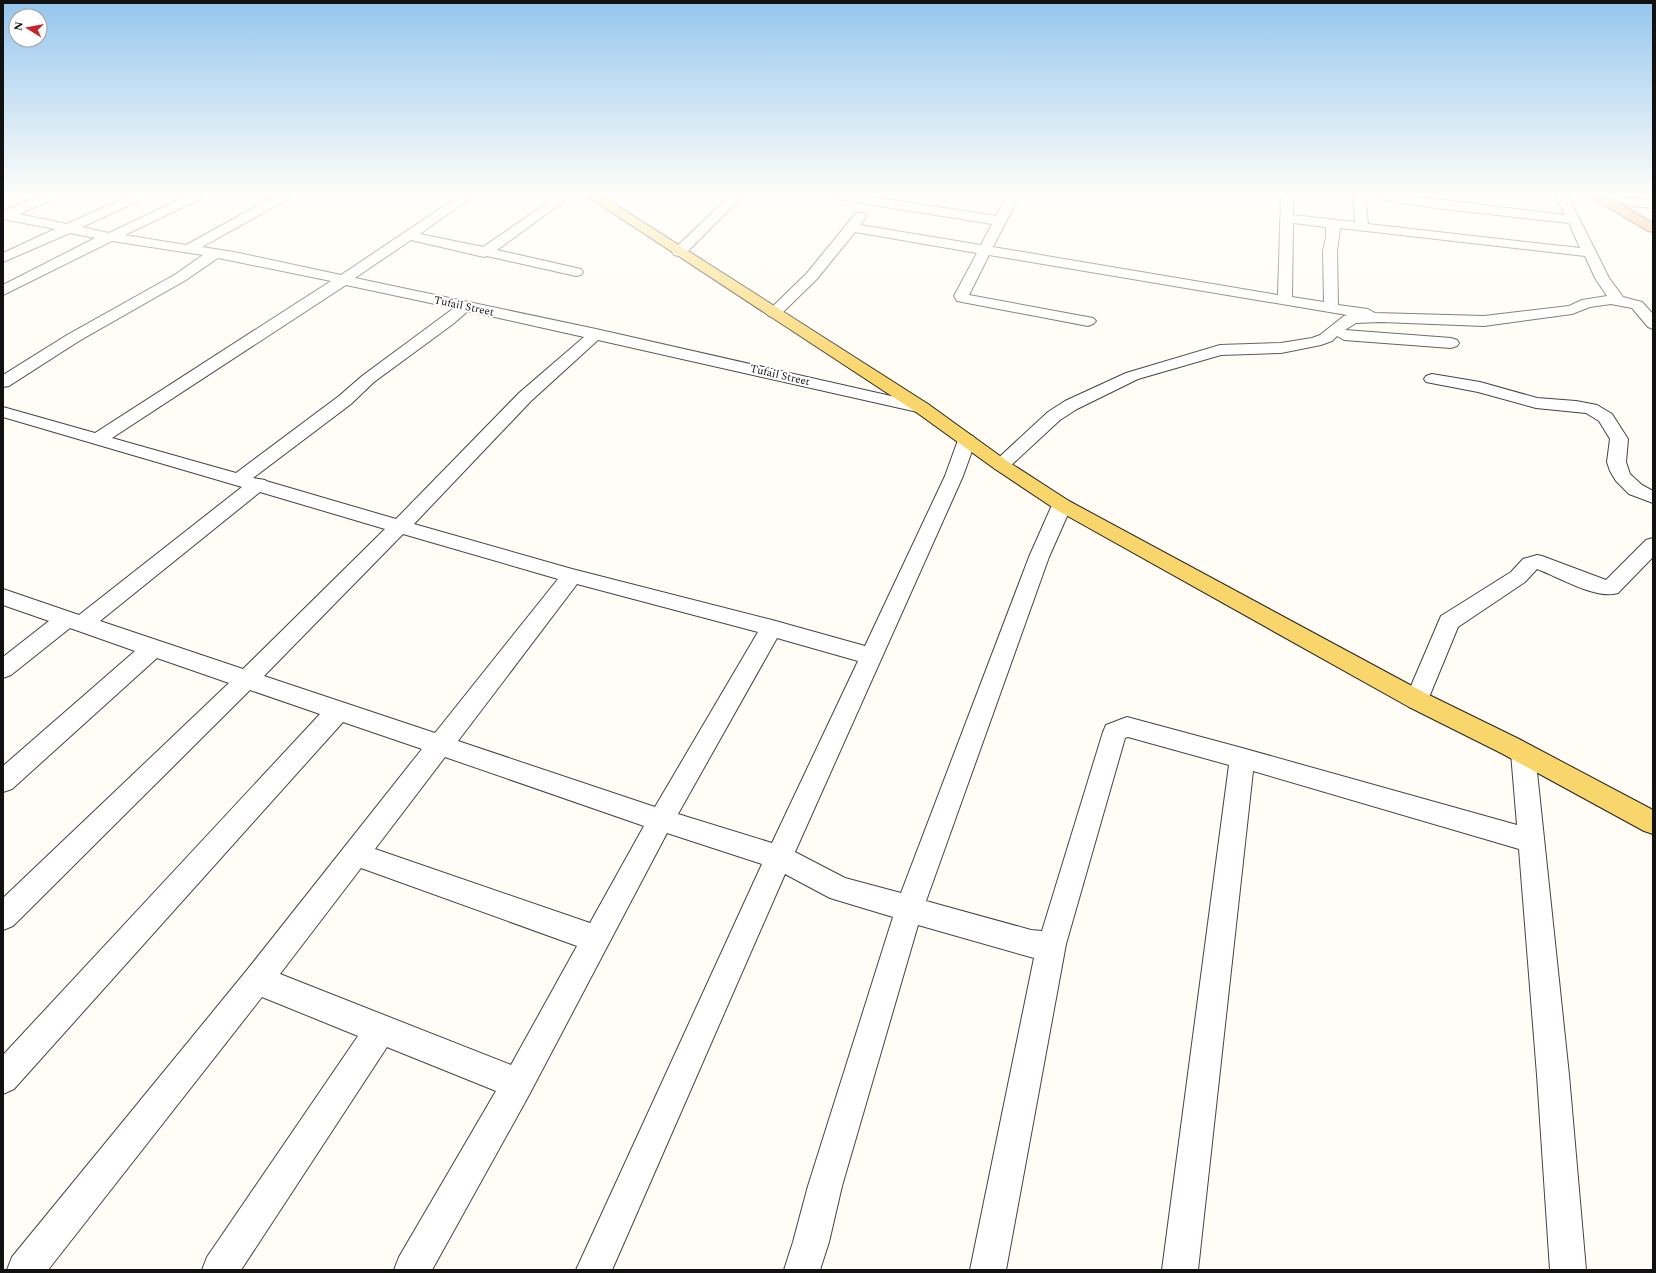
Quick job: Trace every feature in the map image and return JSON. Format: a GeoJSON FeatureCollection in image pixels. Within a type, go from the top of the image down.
{"type":"FeatureCollection","features":[{"type":"Feature","properties":{"kind":"main road"},"geometry":{"type":"LineString","coordinates":[[684,255],[922,408],[1001,465],[1062,505],[1417,700],[1523,753],[1653,823]]}},
{"type":"Feature","properties":{"kind":"street"},"geometry":{"type":"LineString","coordinates":[[3,291],[71,255]]}},
{"type":"Feature","properties":{"kind":"street"},"geometry":{"type":"LineString","coordinates":[[3,382],[73,338],[180,277],[212,255]]}},
{"type":"Feature","properties":{"kind":"street","name":"Tufail Street"},"geometry":{"type":"LineString","coordinates":[[227,255],[596,334],[922,408]]}},
{"type":"Feature","properties":{"kind":"street"},"geometry":{"type":"LineString","coordinates":[[98,439],[379,255]]}},
{"type":"Feature","properties":{"kind":"street"},"geometry":{"type":"LineString","coordinates":[[496,255],[576,272]]}},
{"type":"Feature","properties":{"kind":"street"},"geometry":{"type":"LineString","coordinates":[[774,313],[812,276],[829,255]]}},
{"type":"Feature","properties":{"kind":"street"},"geometry":{"type":"LineString","coordinates":[[982,255],[961,296],[962,298],[968,301],[1088,321]]}},
{"type":"Feature","properties":{"kind":"street"},"geometry":{"type":"LineString","coordinates":[[1023,255],[1285,299],[1381,317]]}},
{"type":"Feature","properties":{"kind":"street"},"geometry":{"type":"LineString","coordinates":[[1285,299],[1286,255]]}},
{"type":"Feature","properties":{"kind":"street"},"geometry":{"type":"LineString","coordinates":[[1330,255],[1331,307]]}},
{"type":"Feature","properties":{"kind":"street"},"geometry":{"type":"LineString","coordinates":[[1591,255],[1602,278],[1618,301]]}},
{"type":"Feature","properties":{"kind":"street"},"geometry":{"type":"LineString","coordinates":[[1338,334],[1350,319],[1364,316],[1484,321],[1572,310],[1587,302],[1596,301],[1618,301],[1637,305],[1653,324]]}},
{"type":"Feature","properties":{"kind":"street"},"geometry":{"type":"LineString","coordinates":[[3,669],[74,622],[249,482],[368,379],[448,321],[465,306]]}},
{"type":"Feature","properties":{"kind":"street"},"geometry":{"type":"LineString","coordinates":[[3,917],[246,680],[400,526],[525,397],[596,334]]}},
{"type":"Feature","properties":{"kind":"street"},"geometry":{"type":"LineString","coordinates":[[1338,334],[1359,347]]}},
{"type":"Feature","properties":{"kind":"street"},"geometry":{"type":"LineString","coordinates":[[1001,465],[1054,416],[1071,405],[1132,376],[1220,350],[1248,350],[1304,345],[1338,334],[1451,343]]}},
{"type":"Feature","properties":{"kind":"street"},"geometry":{"type":"LineString","coordinates":[[1432,379],[1480,387],[1536,403],[1576,406],[1598,412],[1606,418],[1618,435],[1617,465],[1624,478],[1639,493],[1653,497]]}},
{"type":"Feature","properties":{"kind":"street"},"geometry":{"type":"LineString","coordinates":[[3,412],[572,576],[772,628],[871,656]]}},
{"type":"Feature","properties":{"kind":"street"},"geometry":{"type":"LineString","coordinates":[[594,1270],[779,857],[954,476],[967,440]]}},
{"type":"Feature","properties":{"kind":"street"},"geometry":{"type":"LineString","coordinates":[[802,1270],[811,1242],[827,1178],[909,909],[1039,557],[1062,505]]}},
{"type":"Feature","properties":{"kind":"street"},"geometry":{"type":"LineString","coordinates":[[1417,700],[1449,622],[1518,577],[1530,564],[1537,562],[1542,563],[1599,586],[1611,588],[1653,545]]}},
{"type":"Feature","properties":{"kind":"street"},"geometry":{"type":"LineString","coordinates":[[25,1270],[356,854],[572,576]]}},
{"type":"Feature","properties":{"kind":"street"},"geometry":{"type":"LineString","coordinates":[[3,598],[661,820],[779,857],[840,888],[1031,944],[1042,945],[1052,941]]}},
{"type":"Feature","properties":{"kind":"street"},"geometry":{"type":"LineString","coordinates":[[412,1270],[518,1084],[661,820],[772,628]]}},
{"type":"Feature","properties":{"kind":"street"},"geometry":{"type":"LineString","coordinates":[[3,781],[153,648]]}},
{"type":"Feature","properties":{"kind":"street"},"geometry":{"type":"LineString","coordinates":[[3,1078],[338,711]]}},
{"type":"Feature","properties":{"kind":"street"},"geometry":{"type":"LineString","coordinates":[[988,1270],[1052,941],[1115,732],[1127,727],[1132,728],[1531,841]]}},
{"type":"Feature","properties":{"kind":"street"},"geometry":{"type":"LineString","coordinates":[[1523,753],[1553,1075],[1568,1270]]}},
{"type":"Feature","properties":{"kind":"street"},"geometry":{"type":"LineString","coordinates":[[1180,1270],[1242,758]]}},
{"type":"Feature","properties":{"kind":"street"},"geometry":{"type":"LineString","coordinates":[[356,854],[596,939]]}},
{"type":"Feature","properties":{"kind":"street"},"geometry":{"type":"LineString","coordinates":[[256,980],[518,1084]]}},
{"type":"Feature","properties":{"kind":"street"},"geometry":{"type":"LineString","coordinates":[[220,1270],[381,1029]]}}]}
